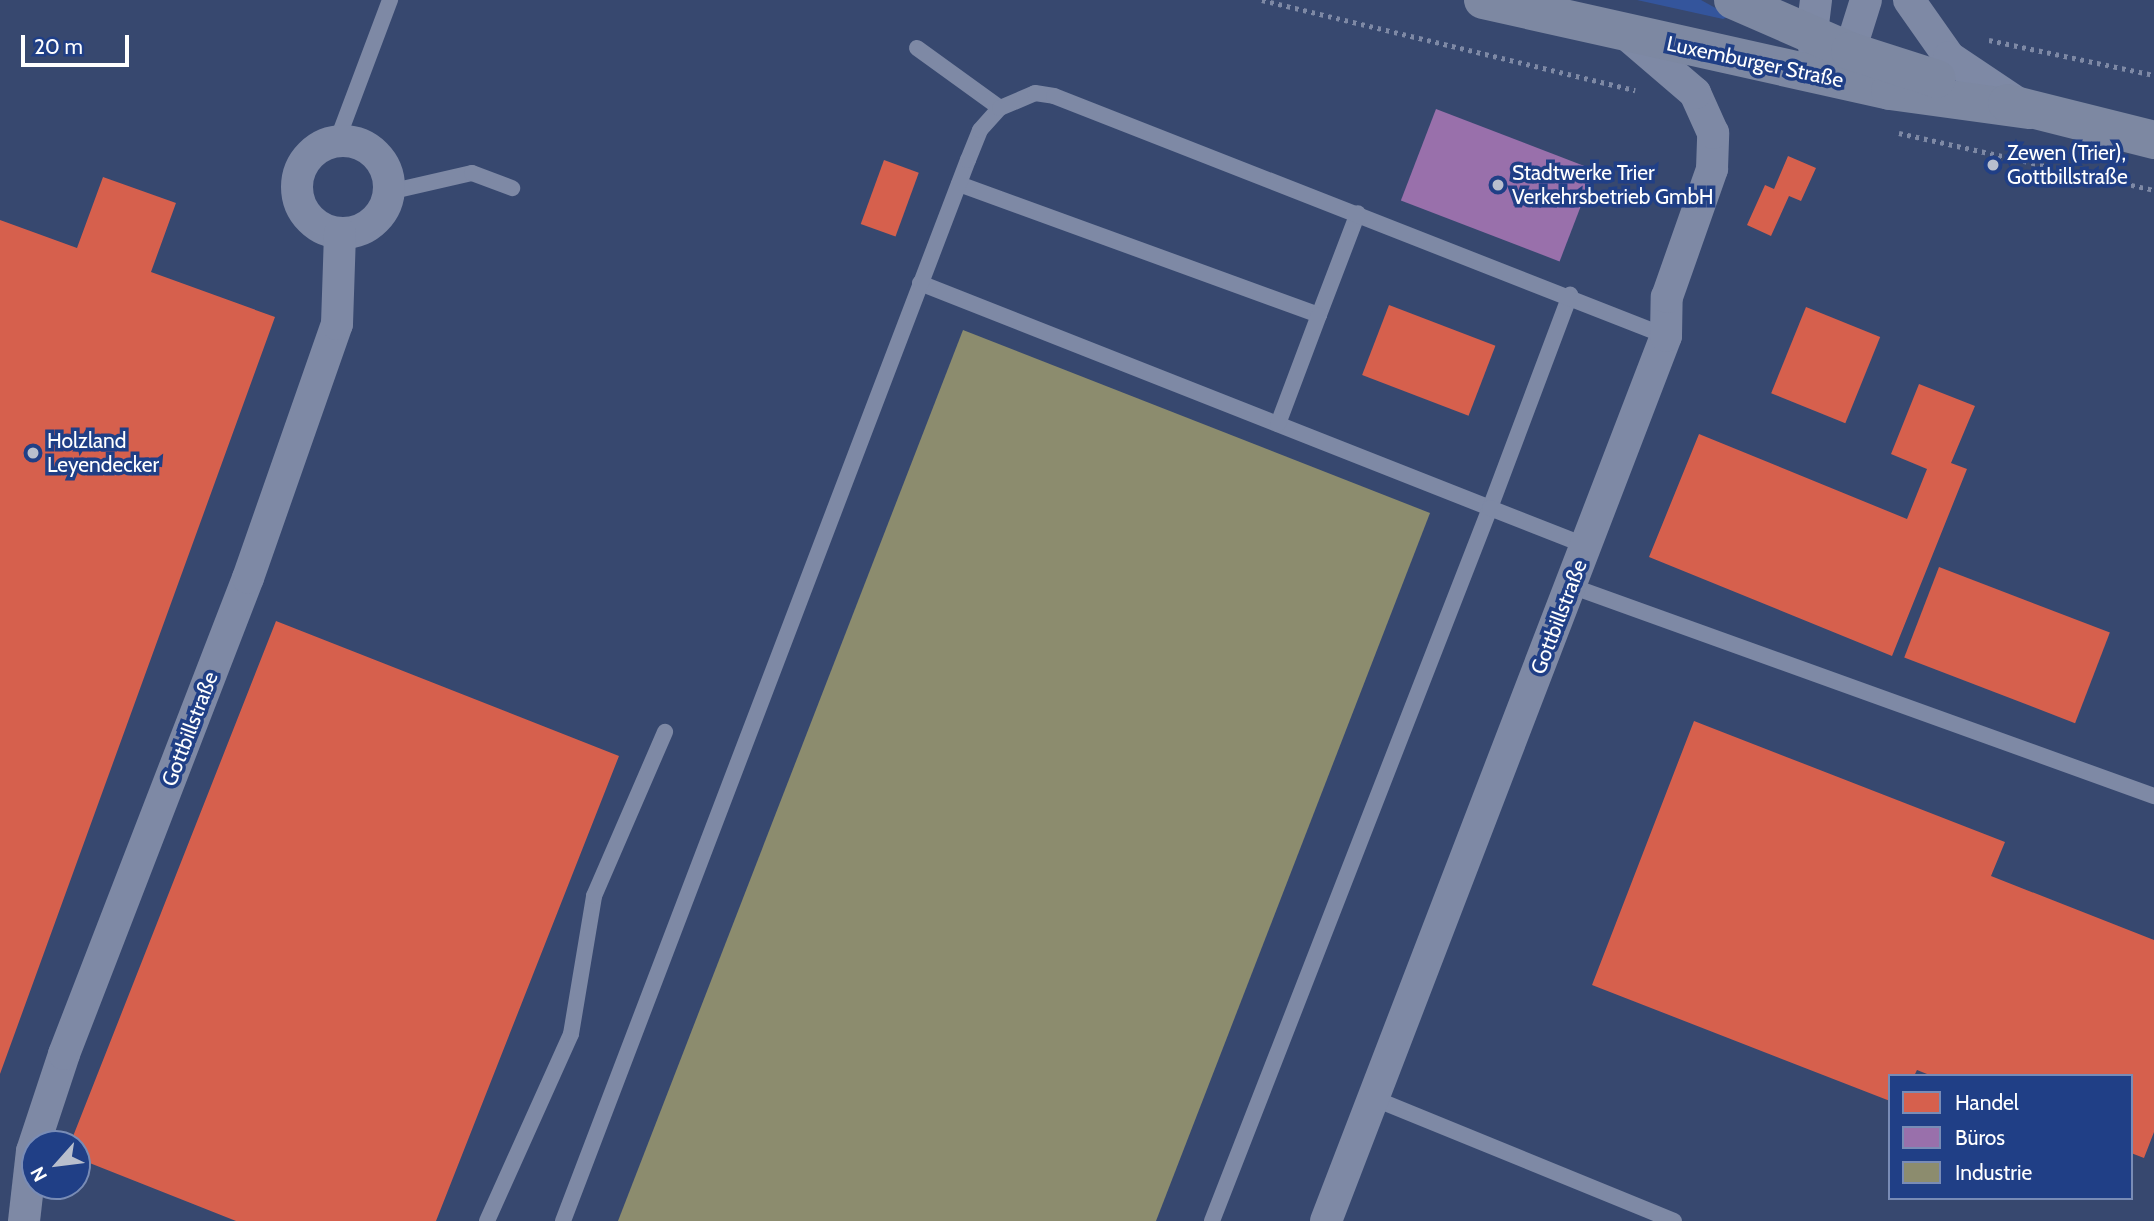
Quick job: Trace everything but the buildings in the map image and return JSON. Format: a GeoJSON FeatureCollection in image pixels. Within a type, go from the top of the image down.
{"type":"FeatureCollection","features":[{"type":"Feature","properties":{"kind":"main road","name":"Luxemburger Straße"},"geometry":{"type":"LineString","coordinates":[[1483,0],[1819,76],[2029,110]]}},
{"type":"Feature","properties":{"kind":"main road","name":"Luxemburger Straße"},"geometry":{"type":"LineString","coordinates":[[1734,0],[1814,18],[1850,51],[2029,110],[2154,141]]}},
{"type":"Feature","properties":{"kind":"street"},"geometry":{"type":"LineString","coordinates":[[1819,76],[1850,51],[1866,0]]}},
{"type":"Feature","properties":{"kind":"street"},"geometry":{"type":"LineString","coordinates":[[1909,0],[1949,57],[2029,110]]}},
{"type":"Feature","properties":{"kind":"street"},"geometry":{"type":"LineString","coordinates":[[1814,18],[1819,76]]}},
{"type":"Feature","properties":{"kind":"street","name":"Gottbillstraße"},"geometry":{"type":"LineString","coordinates":[[1326,1221],[1666,336],[1667,297],[1707,188],[1713,133],[1688,84],[1626,34]]}},
{"type":"Feature","properties":{"kind":"street"},"geometry":{"type":"LineString","coordinates":[[337,141],[376,154],[389,192],[382,212],[363,228],[340,233],[314,224],[296,187],[299,169],[316,149],[337,141]]}},
{"type":"Feature","properties":{"kind":"street","name":"Gottbillstraße"},"geometry":{"type":"LineString","coordinates":[[24,1221],[32,1151],[64,1054],[248,578],[337,324],[340,233]]}},
{"type":"Feature","properties":{"kind":"lane"},"geometry":{"type":"LineString","coordinates":[[337,141],[390,0]]}},
{"type":"Feature","properties":{"kind":"lane"},"geometry":{"type":"LineString","coordinates":[[918,48],[1000,108]]}},
{"type":"Feature","properties":{"kind":"lane"},"geometry":{"type":"LineString","coordinates":[[563,1221],[980,130],[1000,108],[1035,93],[1054,96],[1570,295],[1666,336]]}},
{"type":"Feature","properties":{"kind":"lane"},"geometry":{"type":"LineString","coordinates":[[389,192],[472,173],[512,188]]}},
{"type":"Feature","properties":{"kind":"lane"},"geometry":{"type":"LineString","coordinates":[[959,184],[1319,315]]}},
{"type":"Feature","properties":{"kind":"lane"},"geometry":{"type":"LineString","coordinates":[[1278,424],[1358,213]]}},
{"type":"Feature","properties":{"kind":"lane"},"geometry":{"type":"LineString","coordinates":[[920,283],[1587,546]]}},
{"type":"Feature","properties":{"kind":"lane"},"geometry":{"type":"LineString","coordinates":[[1212,1221],[1490,508],[1570,295]]}},
{"type":"Feature","properties":{"kind":"lane"},"geometry":{"type":"LineString","coordinates":[[1571,586],[2154,796]]}},
{"type":"Feature","properties":{"kind":"lane"},"geometry":{"type":"LineString","coordinates":[[487,1221],[571,1034],[594,896],[665,732]]}},
{"type":"Feature","properties":{"kind":"lane"},"geometry":{"type":"LineString","coordinates":[[1373,1098],[1674,1221]]}},
{"type":"Feature","properties":{"kind":"path"},"geometry":{"type":"LineString","coordinates":[[1262,0],[1640,93]]}},
{"type":"Feature","properties":{"kind":"path"},"geometry":{"type":"LineString","coordinates":[[1981,38],[2154,75]]}},
{"type":"Feature","properties":{"kind":"path"},"geometry":{"type":"LineString","coordinates":[[1896,132],[2154,190]]}},
{"type":"Feature","properties":{"kind":"shaded area"},"geometry":{"type":"Polygon","coordinates":[[[1637,0],[1701,0],[1730,16],[1723,19],[1637,0]]]}},
{"type":"Feature","properties":{"kind":"place","name":"Zewen (Trier), Gottbillstraße"},"geometry":{"type":"Point","coordinates":[1993,165]}},
{"type":"Feature","properties":{"kind":"place","name":"Stadtwerke Trier Verkehrsbetrieb GmbH"},"geometry":{"type":"Point","coordinates":[1498,185]}},
{"type":"Feature","properties":{"kind":"place","name":"Holzland Leyendecker"},"geometry":{"type":"Point","coordinates":[33,453]}}]}
